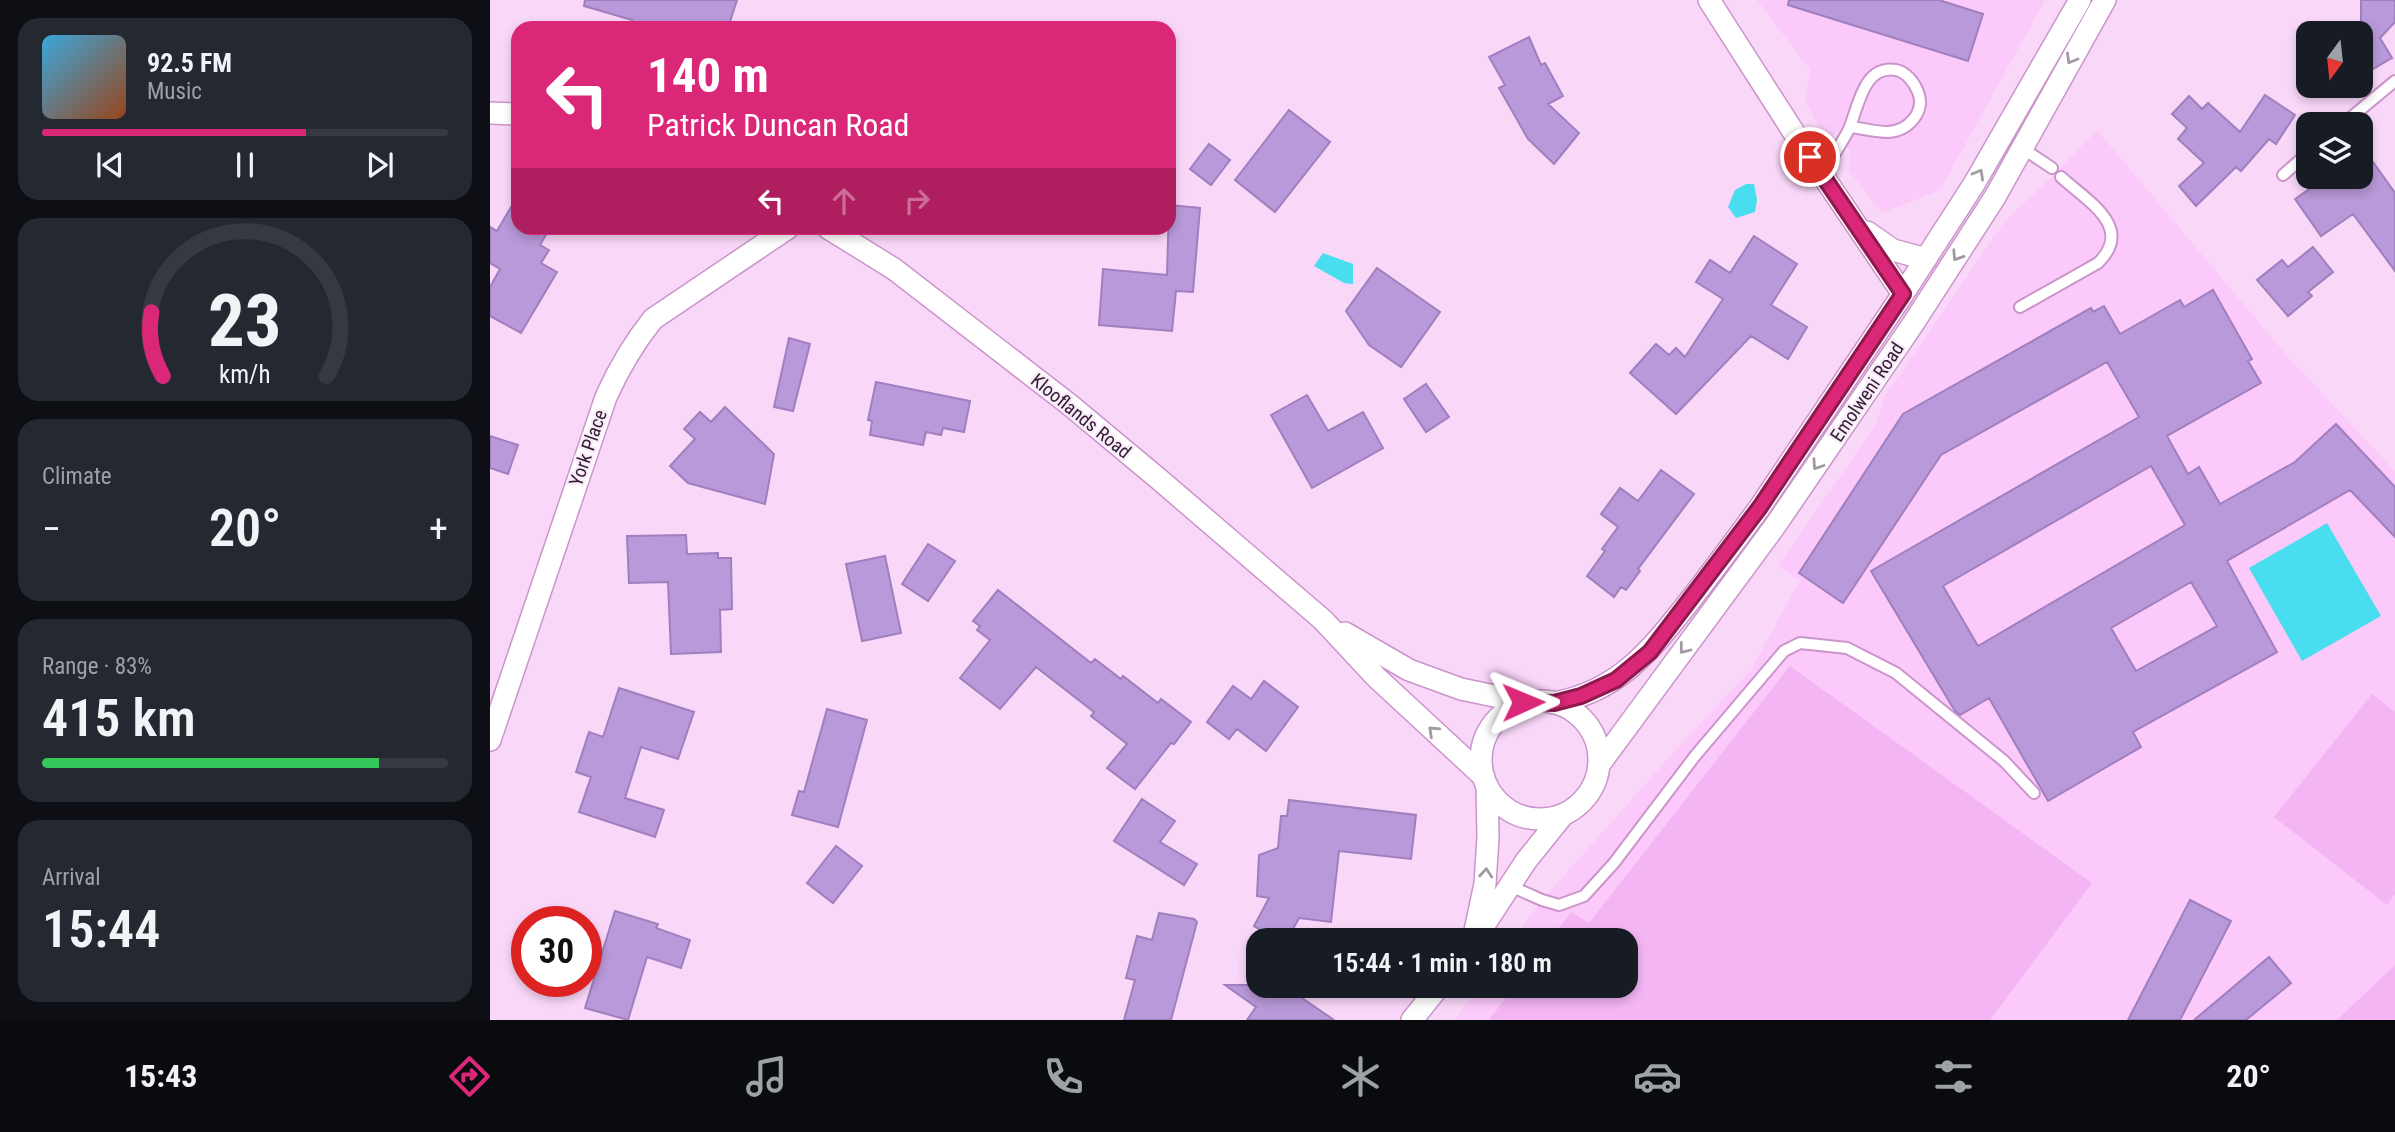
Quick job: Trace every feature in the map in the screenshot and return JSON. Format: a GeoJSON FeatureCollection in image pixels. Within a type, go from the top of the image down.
{"type":"FeatureCollection","features":[{"type":"Feature","properties":{"kind":"street"},"geometry":{"type":"LineString","coordinates":[[1709,0],[1903,294]]}},
{"type":"Feature","properties":{"kind":"street","name":"Emolweni Road"},"geometry":{"type":"LineString","coordinates":[[1554,703],[1607,685],[1650,652],[1760,507],[1974,184],[2080,0]]}},
{"type":"Feature","properties":{"kind":"street","name":"Emolweni Road"},"geometry":{"type":"LineString","coordinates":[[1599,765],[1775,526],[1913,324],[1995,197],[2105,0]]}},
{"type":"Feature","properties":{"kind":"street"},"geometry":{"type":"LineString","coordinates":[[490,113],[511,114]]}},
{"type":"Feature","properties":{"kind":"street"},"geometry":{"type":"LineString","coordinates":[[1854,222],[1893,250],[1926,259]]}},
{"type":"Feature","properties":{"kind":"street","name":"York Place"},"geometry":{"type":"LineString","coordinates":[[490,740],[606,397],[620,364],[653,319],[778,235]]}},
{"type":"Feature","properties":{"kind":"street","name":"Klooflands Road"},"geometry":{"type":"LineString","coordinates":[[839,235],[894,269],[1011,358],[1160,480],[1322,620],[1376,677],[1485,781]]}},
{"type":"Feature","properties":{"kind":"street","name":"Klooflands Road"},"geometry":{"type":"LineString","coordinates":[[1322,620],[1409,670],[1461,689],[1523,702]]}},
{"type":"Feature","properties":{"kind":"street"},"geometry":{"type":"LineString","coordinates":[[1476,928],[1485,884],[1488,837],[1481,760],[1484,743],[1491,728],[1502,715],[1523,702],[1554,703],[1583,719],[1592,733],[1598,748],[1597,777],[1584,800],[1563,815],[1508,885],[1481,928]]}},
{"type":"Feature","properties":{"kind":"street"},"geometry":{"type":"LineString","coordinates":[[1485,781],[1497,800],[1511,811],[1527,818],[1563,815]]}},
{"type":"Feature","properties":{"kind":"street"},"geometry":{"type":"LineString","coordinates":[[1412,1020],[1430,998]]}},
{"type":"Feature","properties":{"kind":"lane"},"geometry":{"type":"LineString","coordinates":[[1822,175],[1850,127],[1858,98],[1870,79],[1884,71],[1896,70],[1914,82],[1920,95],[1920,107],[1909,124],[1892,132],[1850,127]]}},
{"type":"Feature","properties":{"kind":"lane"},"geometry":{"type":"LineString","coordinates":[[2358,112],[2395,81]]}},
{"type":"Feature","properties":{"kind":"lane"},"geometry":{"type":"LineString","coordinates":[[2022,148],[2052,168]]}},
{"type":"Feature","properties":{"kind":"lane"},"geometry":{"type":"LineString","coordinates":[[2283,175],[2296,164]]}},
{"type":"Feature","properties":{"kind":"lane"},"geometry":{"type":"LineString","coordinates":[[2020,307],[2098,263],[2108,254],[2112,245],[2112,228],[2103,216],[2061,177]]}},
{"type":"Feature","properties":{"kind":"lane"},"geometry":{"type":"LineString","coordinates":[[1508,885],[1559,905],[1584,896],[1614,863],[1695,756],[1784,651],[1800,643],[1847,648],[1896,673],[2004,761],[2034,793]]}},
{"type":"Feature","properties":{"kind":"shaded area"},"geometry":{"type":"Polygon","coordinates":[[[1757,0],[2045,0],[1940,190],[1882,213],[1849,171],[1850,151],[1837,132],[1826,139],[1805,101],[1810,70],[1757,0]]]}},
{"type":"Feature","properties":{"kind":"shaded area"},"geometry":{"type":"Polygon","coordinates":[[[2097,130],[2288,357],[2395,471],[2395,1020],[1455,1020],[1471,998],[1638,998],[1638,928],[1522,928],[1542,900],[1751,670],[1800,580],[1778,566],[1875,426],[1885,396],[2005,221],[2097,130]]]}},
{"type":"Feature","properties":{"kind":"shaded area"},"geometry":{"type":"Polygon","coordinates":[[[1790,666],[2092,883],[1990,1020],[1489,1020],[1505,998],[1638,998],[1638,928],[1559,928],[1571,912],[1589,923],[1790,666]]]}},
{"type":"Feature","properties":{"kind":"shaded area"},"geometry":{"type":"Polygon","coordinates":[[[2372,694],[2395,712],[2395,894],[2387,905],[2274,817],[2372,694]]]}},
{"type":"Feature","properties":{"kind":"shaded area"},"geometry":{"type":"Polygon","coordinates":[[[2395,965],[2395,1020],[2337,1020],[2395,965]]]}},
{"type":"Feature","properties":{"kind":"water"},"geometry":{"type":"Polygon","coordinates":[[[1746,184],[1754,184],[1757,200],[1755,212],[1736,218],[1728,207],[1735,190],[1746,184]]]}},
{"type":"Feature","properties":{"kind":"water"},"geometry":{"type":"Polygon","coordinates":[[[1323,253],[1353,264],[1353,284],[1344,283],[1314,266],[1323,253]]]}},
{"type":"Feature","properties":{"kind":"water"},"geometry":{"type":"Polygon","coordinates":[[[2327,523],[2381,616],[2302,661],[2249,568],[2327,523]]]}},
{"type":"Feature","properties":{"kind":"building"},"geometry":{"type":"Polygon","coordinates":[[[585,0],[737,0],[730,21],[632,21],[584,6],[585,0]]]}},
{"type":"Feature","properties":{"kind":"building"},"geometry":{"type":"Polygon","coordinates":[[[1789,0],[1939,0],[1983,14],[1968,61],[1788,5],[1789,0]]]}},
{"type":"Feature","properties":{"kind":"building"},"geometry":{"type":"Polygon","coordinates":[[[2361,0],[2395,0],[2395,22],[2380,38],[2392,58],[2373,69],[2373,21],[2361,21],[2361,0]]]}},
{"type":"Feature","properties":{"kind":"building"},"geometry":{"type":"Polygon","coordinates":[[[1529,37],[1541,65],[1545,63],[1563,96],[1548,104],[1579,133],[1554,164],[1528,139],[1499,88],[1505,85],[1489,57],[1529,37]]]}},
{"type":"Feature","properties":{"kind":"building"},"geometry":{"type":"Polygon","coordinates":[[[2265,95],[2295,115],[2276,144],[2269,139],[2241,171],[2236,167],[2196,206],[2179,186],[2204,163],[2178,139],[2187,128],[2172,114],[2189,96],[2202,109],[2208,103],[2240,132],[2265,95]]]}},
{"type":"Feature","properties":{"kind":"building"},"geometry":{"type":"Polygon","coordinates":[[[1289,110],[1330,142],[1275,212],[1235,180],[1289,110]]]}},
{"type":"Feature","properties":{"kind":"building"},"geometry":{"type":"Polygon","coordinates":[[[1209,144],[1230,160],[1211,185],[1190,169],[1209,144]]]}},
{"type":"Feature","properties":{"kind":"building"},"geometry":{"type":"Polygon","coordinates":[[[2373,162],[2395,193],[2395,271],[2353,214],[2321,236],[2295,199],[2310,189],[2373,189],[2373,162]]]}},
{"type":"Feature","properties":{"kind":"building"},"geometry":{"type":"Polygon","coordinates":[[[1176,206],[1200,208],[1193,292],[1176,291],[1172,331],[1099,325],[1103,269],[1167,275],[1168,235],[1176,235],[1176,206]]]}},
{"type":"Feature","properties":{"kind":"building"},"geometry":{"type":"Polygon","coordinates":[[[511,207],[511,235],[546,235],[540,245],[549,250],[541,263],[557,272],[521,333],[490,316],[490,287],[500,269],[490,263],[490,227],[497,231],[511,207]]]}},
{"type":"Feature","properties":{"kind":"building"},"geometry":{"type":"Polygon","coordinates":[[[1754,236],[1797,264],[1771,305],[1807,327],[1788,359],[1751,336],[1676,414],[1630,373],[1656,344],[1669,355],[1676,348],[1685,357],[1723,299],[1696,282],[1710,260],[1730,273],[1754,236]]]}},
{"type":"Feature","properties":{"kind":"building"},"geometry":{"type":"Polygon","coordinates":[[[2313,247],[2333,272],[2308,292],[2312,296],[2288,316],[2257,280],[2282,260],[2288,267],[2313,247]]]}},
{"type":"Feature","properties":{"kind":"building"},"geometry":{"type":"Polygon","coordinates":[[[1377,268],[1440,312],[1401,367],[1369,345],[1346,311],[1377,268]]]}},
{"type":"Feature","properties":{"kind":"building"},"geometry":{"type":"Polygon","coordinates":[[[2213,290],[2252,359],[2248,361],[2261,383],[2167,436],[2188,474],[2199,467],[2220,504],[2295,462],[2336,424],[2395,487],[2395,537],[2350,490],[2227,561],[2277,652],[2133,732],[2141,747],[2048,801],[1989,698],[1960,715],[1955,711],[1871,571],[2139,417],[2107,362],[1941,455],[1843,603],[1799,573],[1903,414],[2091,308],[2093,312],[2104,306],[2120,334],[2180,300],[2184,307],[2213,290]],[[2151,466],[1943,586],[1978,646],[2185,525],[2151,466]],[[2191,582],[2111,628],[2136,671],[2217,626],[2191,582]]]}},
{"type":"Feature","properties":{"kind":"building"},"geometry":{"type":"Polygon","coordinates":[[[789,338],[810,344],[793,411],[774,407],[789,338]]]}},
{"type":"Feature","properties":{"kind":"building"},"geometry":{"type":"Polygon","coordinates":[[[876,382],[970,401],[964,432],[943,428],[941,435],[926,432],[923,445],[870,435],[872,421],[868,420],[876,382]]]}},
{"type":"Feature","properties":{"kind":"building"},"geometry":{"type":"Polygon","coordinates":[[[1426,384],[1449,417],[1426,432],[1404,399],[1426,384]]]}},
{"type":"Feature","properties":{"kind":"building"},"geometry":{"type":"Polygon","coordinates":[[[1307,395],[1328,431],[1363,412],[1383,448],[1312,488],[1271,415],[1307,395]]]}},
{"type":"Feature","properties":{"kind":"building"},"geometry":{"type":"Polygon","coordinates":[[[725,407],[774,454],[765,504],[688,483],[670,466],[695,439],[684,429],[700,412],[711,422],[725,407]]]}},
{"type":"Feature","properties":{"kind":"building"},"geometry":{"type":"Polygon","coordinates":[[[490,436],[518,445],[508,474],[490,468],[490,436]]]}},
{"type":"Feature","properties":{"kind":"building"},"geometry":{"type":"Polygon","coordinates":[[[1661,470],[1694,494],[1638,569],[1640,571],[1626,590],[1621,587],[1614,597],[1587,576],[1618,527],[1601,514],[1620,488],[1638,501],[1661,470]]]}},
{"type":"Feature","properties":{"kind":"building"},"geometry":{"type":"Polygon","coordinates":[[[686,535],[687,554],[718,553],[718,558],[731,558],[732,609],[720,610],[721,652],[671,654],[668,582],[629,583],[627,536],[686,535]]]}},
{"type":"Feature","properties":{"kind":"building"},"geometry":{"type":"Polygon","coordinates":[[[928,544],[955,561],[928,601],[902,584],[928,544]]]}},
{"type":"Feature","properties":{"kind":"building"},"geometry":{"type":"Polygon","coordinates":[[[885,556],[901,633],[862,641],[846,564],[885,556]]]}},
{"type":"Feature","properties":{"kind":"building"},"geometry":{"type":"Polygon","coordinates":[[[998,590],[1091,663],[1095,659],[1158,703],[1161,699],[1191,722],[1135,789],[1107,768],[1127,744],[1091,716],[1094,712],[1036,667],[1000,709],[960,678],[990,640],[977,630],[980,626],[973,621],[998,590]]]}},
{"type":"Feature","properties":{"kind":"building"},"geometry":{"type":"Polygon","coordinates":[[[1264,681],[1298,707],[1266,751],[1237,729],[1229,739],[1207,722],[1233,686],[1251,699],[1264,681]]]}},
{"type":"Feature","properties":{"kind":"building"},"geometry":{"type":"Polygon","coordinates":[[[619,688],[694,712],[678,759],[641,747],[625,798],[664,810],[655,837],[579,812],[591,777],[576,772],[589,732],[603,737],[619,688]]]}},
{"type":"Feature","properties":{"kind":"building"},"geometry":{"type":"Polygon","coordinates":[[[827,709],[867,720],[838,827],[792,815],[799,791],[804,792],[827,709]]]}},
{"type":"Feature","properties":{"kind":"building"},"geometry":{"type":"Polygon","coordinates":[[[1142,799],[1175,821],[1160,842],[1197,864],[1184,885],[1114,841],[1142,799]]]}},
{"type":"Feature","properties":{"kind":"building"},"geometry":{"type":"Polygon","coordinates":[[[1289,800],[1416,815],[1411,859],[1339,851],[1331,922],[1299,918],[1294,928],[1257,928],[1254,926],[1269,898],[1257,896],[1259,855],[1278,848],[1281,816],[1287,816],[1289,800]]]}},
{"type":"Feature","properties":{"kind":"building"},"geometry":{"type":"Polygon","coordinates":[[[836,846],[862,866],[833,903],[807,883],[836,846]]]}},
{"type":"Feature","properties":{"kind":"building"},"geometry":{"type":"Polygon","coordinates":[[[2190,900],[2231,921],[2180,1020],[2128,1020],[2190,900]]]}},
{"type":"Feature","properties":{"kind":"building"},"geometry":{"type":"Polygon","coordinates":[[[615,911],[658,924],[656,928],[690,940],[681,968],[647,957],[628,1020],[585,1008],[588,997],[602,997],[602,953],[615,911]]]}},
{"type":"Feature","properties":{"kind":"building"},"geometry":{"type":"Polygon","coordinates":[[[1159,913],[1194,919],[1197,922],[1171,1020],[1124,1020],[1135,980],[1126,978],[1137,936],[1152,940],[1159,913]]]}},
{"type":"Feature","properties":{"kind":"building"},"geometry":{"type":"Polygon","coordinates":[[[2269,957],[2291,983],[2246,1020],[2194,1020],[2269,957]]]}},
{"type":"Feature","properties":{"kind":"building"},"geometry":{"type":"Polygon","coordinates":[[[1225,985],[1246,985],[1246,998],[1302,998],[1334,1020],[1247,1020],[1256,1007],[1225,985]]]}},
{"type":"Feature","properties":{"kind":"route"},"geometry":{"type":"LineString","coordinates":[[1523,702],[1567,701],[1597,690],[1616,680],[1650,652],[1760,507],[1903,294],[1810,157]]}}]}
